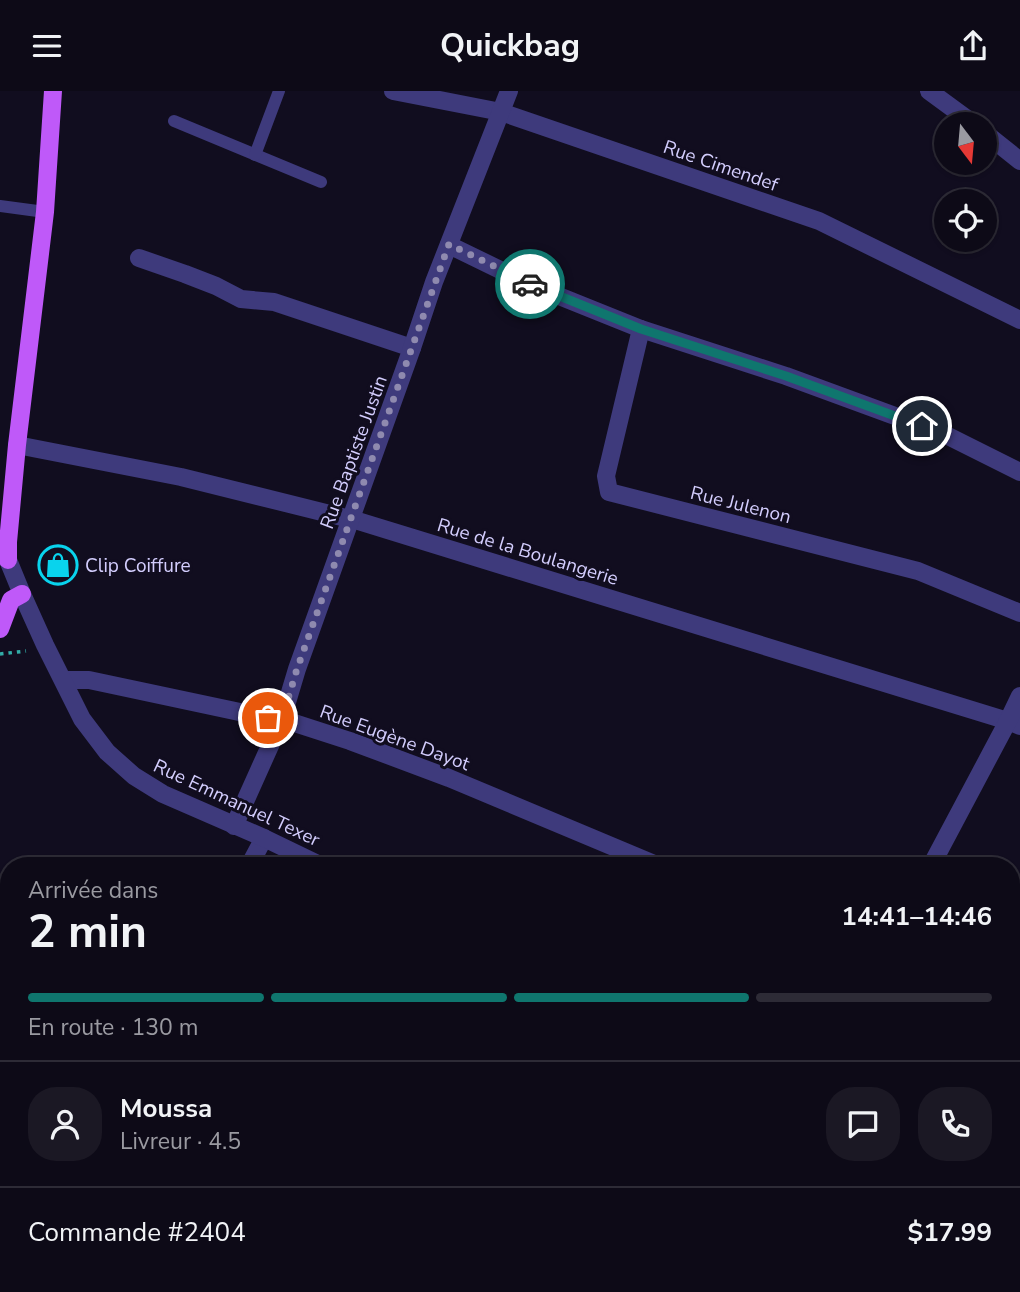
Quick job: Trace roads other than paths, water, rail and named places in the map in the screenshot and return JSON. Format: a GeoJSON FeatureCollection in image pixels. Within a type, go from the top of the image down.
{"type":"FeatureCollection","features":[{"type":"Feature","properties":{"kind":"main road"},"geometry":{"type":"LineString","coordinates":[[4,560],[45,212],[53,91]]}},
{"type":"Feature","properties":{"kind":"main road"},"geometry":{"type":"LineString","coordinates":[[0,629],[11,600],[22,594]]}},
{"type":"Feature","properties":{"kind":"street","name":"Rue Cimendef"},"geometry":{"type":"LineString","coordinates":[[393,91],[501,113],[819,221],[1020,320]]}},
{"type":"Feature","properties":{"kind":"street","name":"Rue Baptiste Justin"},"geometry":{"type":"LineString","coordinates":[[234,826],[282,719],[297,669],[434,282],[509,91]]}},
{"type":"Feature","properties":{"kind":"street"},"geometry":{"type":"LineString","coordinates":[[929,91],[958,112]]}},
{"type":"Feature","properties":{"kind":"street"},"geometry":{"type":"LineString","coordinates":[[998,143],[1020,161]]}},
{"type":"Feature","properties":{"kind":"street"},"geometry":{"type":"LineString","coordinates":[[449,244],[530,284],[641,329],[786,376],[944,434],[1020,472]]}},
{"type":"Feature","properties":{"kind":"street"},"geometry":{"type":"LineString","coordinates":[[139,258],[216,286],[241,299],[274,302],[412,348]]}},
{"type":"Feature","properties":{"kind":"street","name":"Rue Julenon"},"geometry":{"type":"LineString","coordinates":[[641,329],[606,476],[609,492],[918,571],[1020,613]]}},
{"type":"Feature","properties":{"kind":"street","name":"Rue de la Boulangerie"},"geometry":{"type":"LineString","coordinates":[[17,445],[181,477],[351,520],[1014,723]]}},
{"type":"Feature","properties":{"kind":"street","name":"Rue Emmanuel Texer"},"geometry":{"type":"LineString","coordinates":[[4,560],[82,719],[107,752],[134,776],[163,794],[303,857]]}},
{"type":"Feature","properties":{"kind":"street","name":"Rue Eugène Dayot"},"geometry":{"type":"LineString","coordinates":[[64,680],[89,680],[282,719],[449,778],[638,857]]}},
{"type":"Feature","properties":{"kind":"street"},"geometry":{"type":"LineString","coordinates":[[936,857],[1014,723],[1020,695]]}},
{"type":"Feature","properties":{"kind":"street"},"geometry":{"type":"LineString","coordinates":[[254,857],[264,838]]}},
{"type":"Feature","properties":{"kind":"lane"},"geometry":{"type":"LineString","coordinates":[[255,155],[279,91]]}},
{"type":"Feature","properties":{"kind":"lane"},"geometry":{"type":"LineString","coordinates":[[174,121],[321,181]]}},
{"type":"Feature","properties":{"kind":"lane"},"geometry":{"type":"LineString","coordinates":[[0,206],[45,212]]}},
{"type":"Feature","properties":{"kind":"place","name":"Clip Coiffure"},"geometry":{"type":"Point","coordinates":[58,565]}}]}
